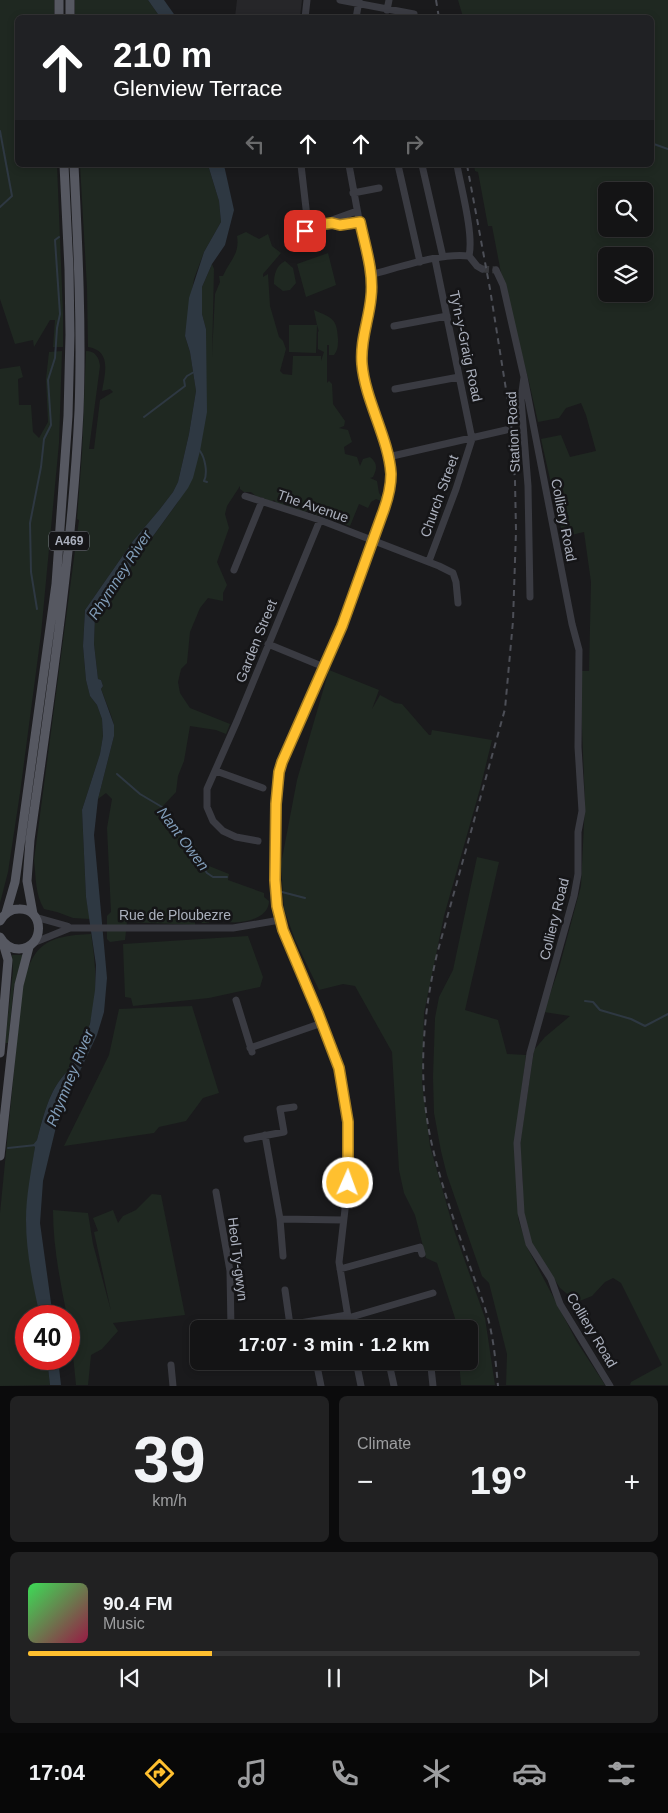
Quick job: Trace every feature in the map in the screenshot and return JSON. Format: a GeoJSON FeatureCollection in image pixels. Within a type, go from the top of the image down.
{"type":"FeatureCollection","features":[{"type":"Feature","properties":{"kind":"main road"},"geometry":{"type":"LineString","coordinates":[[59,0],[59,15]]}},
{"type":"Feature","properties":{"kind":"main road"},"geometry":{"type":"LineString","coordinates":[[70,0],[70,15]]}},
{"type":"Feature","properties":{"kind":"main road","name":"A469"},"geometry":{"type":"LineString","coordinates":[[6,912],[15,882],[58,565],[68,416],[69,362],[69,269],[64,167]]}},
{"type":"Feature","properties":{"kind":"main road","name":"A469"},"geometry":{"type":"LineString","coordinates":[[34,916],[26,881],[65,587],[79,411],[80,339],[74,167]]}},
{"type":"Feature","properties":{"kind":"main road"},"geometry":{"type":"LineString","coordinates":[[0,921],[6,912],[17,908],[28,911],[39,924],[39,932],[31,945],[19,985],[0,1156]]}},
{"type":"Feature","properties":{"kind":"main road"},"geometry":{"type":"LineString","coordinates":[[2,940],[15,949],[31,945]]}},
{"type":"Feature","properties":{"kind":"main road"},"geometry":{"type":"LineString","coordinates":[[0,1053],[8,960],[2,940]]}},
{"type":"Feature","properties":{"kind":"street"},"geometry":{"type":"LineString","coordinates":[[305,15],[307,0]]}},
{"type":"Feature","properties":{"kind":"street"},"geometry":{"type":"LineString","coordinates":[[340,0],[359,2],[384,9],[414,14]]}},
{"type":"Feature","properties":{"kind":"street"},"geometry":{"type":"LineString","coordinates":[[381,15],[389,0]]}},
{"type":"Feature","properties":{"kind":"street"},"geometry":{"type":"LineString","coordinates":[[357,15],[359,2]]}},
{"type":"Feature","properties":{"kind":"street"},"geometry":{"type":"LineString","coordinates":[[301,167],[307,217],[311,226]]}},
{"type":"Feature","properties":{"kind":"street"},"geometry":{"type":"LineString","coordinates":[[348,167],[370,275],[371,298],[362,344],[362,367],[391,474],[387,500],[342,626],[287,748],[279,772],[276,804],[275,880],[280,920],[339,1068],[348,1122],[348,1183],[339,1252],[348,1320]]}},
{"type":"Feature","properties":{"kind":"street"},"geometry":{"type":"LineString","coordinates":[[398,167],[420,262]]}},
{"type":"Feature","properties":{"kind":"street"},"geometry":{"type":"LineString","coordinates":[[422,167],[443,257]]}},
{"type":"Feature","properties":{"kind":"street"},"geometry":{"type":"LineString","coordinates":[[457,167],[470,242],[469,256]]}},
{"type":"Feature","properties":{"kind":"street"},"geometry":{"type":"LineString","coordinates":[[353,193],[379,188]]}},
{"type":"Feature","properties":{"kind":"street"},"geometry":{"type":"LineString","coordinates":[[332,223],[332,220],[357,211]]}},
{"type":"Feature","properties":{"kind":"street"},"geometry":{"type":"LineString","coordinates":[[305,231],[311,226],[360,222]]}},
{"type":"Feature","properties":{"kind":"street"},"geometry":{"type":"LineString","coordinates":[[370,275],[443,257],[463,255],[469,256],[482,269]]}},
{"type":"Feature","properties":{"kind":"street","name":"Ty'n-y-Graig Road"},"geometry":{"type":"LineString","coordinates":[[435,259],[472,438]]}},
{"type":"Feature","properties":{"kind":"street","name":"Station Road"},"geometry":{"type":"LineString","coordinates":[[496,270],[503,285],[524,377],[521,399],[527,472],[530,597]]}},
{"type":"Feature","properties":{"kind":"street"},"geometry":{"type":"LineString","coordinates":[[394,326],[447,316]]}},
{"type":"Feature","properties":{"kind":"street"},"geometry":{"type":"LineString","coordinates":[[395,390],[459,376]]}},
{"type":"Feature","properties":{"kind":"street","name":"Colliery Road"},"geometry":{"type":"LineString","coordinates":[[524,377],[570,614],[579,650],[578,747],[582,812],[578,832],[578,874],[574,896],[530,1053],[517,1143],[521,1213],[529,1244],[551,1279],[560,1304],[610,1386]]}},
{"type":"Feature","properties":{"kind":"street"},"geometry":{"type":"LineString","coordinates":[[388,458],[506,430]]}},
{"type":"Feature","properties":{"kind":"street","name":"Church Street"},"geometry":{"type":"LineString","coordinates":[[428,561],[456,489],[472,438]]}},
{"type":"Feature","properties":{"kind":"street","name":"The Avenue"},"geometry":{"type":"LineString","coordinates":[[246,496],[320,520],[428,561],[453,573],[458,603]]}},
{"type":"Feature","properties":{"kind":"street"},"geometry":{"type":"LineString","coordinates":[[234,570],[262,501]]}},
{"type":"Feature","properties":{"kind":"street","name":"Garden Street"},"geometry":{"type":"LineString","coordinates":[[258,841],[236,837],[222,831],[213,821],[207,807],[208,789],[320,520]]}},
{"type":"Feature","properties":{"kind":"street"},"geometry":{"type":"LineString","coordinates":[[268,644],[324,665]]}},
{"type":"Feature","properties":{"kind":"street"},"geometry":{"type":"LineString","coordinates":[[216,771],[263,788]]}},
{"type":"Feature","properties":{"kind":"street","name":"Rue de Ploubezre"},"geometry":{"type":"LineString","coordinates":[[34,916],[70,928]]}},
{"type":"Feature","properties":{"kind":"street","name":"Rue de Ploubezre"},"geometry":{"type":"LineString","coordinates":[[31,945],[70,928],[233,928],[280,920]]}},
{"type":"Feature","properties":{"kind":"street"},"geometry":{"type":"LineString","coordinates":[[236,1000],[251,1050],[322,1023]]}},
{"type":"Feature","properties":{"kind":"street"},"geometry":{"type":"LineString","coordinates":[[247,1139],[284,1132],[280,1109],[294,1107]]}},
{"type":"Feature","properties":{"kind":"street"},"geometry":{"type":"LineString","coordinates":[[265,1135],[280,1218],[284,1256]]}},
{"type":"Feature","properties":{"kind":"street","name":"Heol Ty-gwyn"},"geometry":{"type":"LineString","coordinates":[[216,1192],[230,1272],[231,1320]]}},
{"type":"Feature","properties":{"kind":"street"},"geometry":{"type":"LineString","coordinates":[[280,1218],[343,1220]]}},
{"type":"Feature","properties":{"kind":"street"},"geometry":{"type":"LineString","coordinates":[[340,1269],[420,1247],[422,1254]]}},
{"type":"Feature","properties":{"kind":"street"},"geometry":{"type":"LineString","coordinates":[[285,1290],[289,1320]]}},
{"type":"Feature","properties":{"kind":"street"},"geometry":{"type":"LineString","coordinates":[[322,1320],[347,1316],[433,1293]]}},
{"type":"Feature","properties":{"kind":"street"},"geometry":{"type":"LineString","coordinates":[[171,1365],[173,1386]]}},
{"type":"Feature","properties":{"kind":"street"},"geometry":{"type":"LineString","coordinates":[[318,1370],[321,1386]]}},
{"type":"Feature","properties":{"kind":"street"},"geometry":{"type":"LineString","coordinates":[[358,1370],[361,1386]]}},
{"type":"Feature","properties":{"kind":"street"},"geometry":{"type":"LineString","coordinates":[[391,1370],[394,1386]]}},
{"type":"Feature","properties":{"kind":"street"},"geometry":{"type":"LineString","coordinates":[[430,1370],[433,1386]]}},
{"type":"Feature","properties":{"kind":"shaded area"},"geometry":{"type":"Polygon","coordinates":[[[0,0],[54,0],[54,15],[15,15],[15,167],[57,167],[63,347],[53,347],[55,320],[50,320],[34,347],[33,340],[15,344],[0,299],[0,0]]]}},
{"type":"Feature","properties":{"kind":"shaded area"},"geometry":{"type":"Polygon","coordinates":[[[75,0],[148,0],[159,15],[75,15],[75,0]]]}},
{"type":"Feature","properties":{"kind":"shaded area"},"geometry":{"type":"Polygon","coordinates":[[[237,0],[302,0],[300,15],[235,15],[237,0]]]}},
{"type":"Feature","properties":{"kind":"shaded area"},"geometry":{"type":"Polygon","coordinates":[[[458,0],[668,0],[668,1385],[630,1385],[631,1382],[662,1365],[621,1283],[613,1278],[605,1282],[592,1296],[577,1302],[560,1288],[532,1244],[523,1213],[520,1144],[534,1050],[545,1037],[570,1016],[544,1012],[559,968],[581,886],[585,803],[581,704],[582,671],[589,671],[591,582],[584,532],[563,537],[541,439],[561,435],[570,457],[596,451],[581,403],[566,408],[559,418],[538,422],[502,278],[492,226],[488,226],[478,172],[475,171],[474,167],[654,167],[654,15],[462,15],[458,0]]]}},
{"type":"Feature","properties":{"kind":"shaded area"},"geometry":{"type":"Polygon","coordinates":[[[80,167],[209,167],[219,201],[221,222],[204,252],[194,279],[185,336],[190,352],[196,391],[178,482],[173,492],[133,541],[85,610],[83,646],[86,680],[90,696],[97,705],[102,719],[103,736],[100,754],[82,810],[86,897],[90,919],[73,918],[44,909],[37,891],[34,860],[79,520],[77,519],[82,454],[86,351],[96,355],[100,366],[89,449],[94,449],[100,400],[113,392],[110,389],[102,391],[105,370],[104,358],[96,349],[88,347],[87,288],[80,167]]]}},
{"type":"Feature","properties":{"kind":"shaded area"},"geometry":{"type":"Polygon","coordinates":[[[246,232],[259,239],[268,234],[272,246],[281,253],[263,274],[263,277],[268,274],[270,306],[279,337],[286,349],[280,371],[283,374],[292,375],[293,356],[321,356],[321,361],[324,352],[318,349],[319,332],[314,310],[329,317],[335,323],[338,345],[334,355],[329,355],[329,345],[327,345],[327,383],[329,381],[332,384],[333,404],[345,421],[344,426],[339,428],[348,430],[352,442],[344,447],[345,454],[357,457],[360,466],[363,459],[370,457],[373,459],[376,469],[373,477],[370,478],[377,481],[379,493],[382,497],[381,501],[376,499],[371,502],[368,508],[359,504],[350,526],[306,510],[305,513],[290,510],[286,504],[280,507],[274,500],[269,503],[251,492],[244,492],[240,489],[240,486],[227,506],[225,514],[229,528],[217,562],[227,585],[223,593],[223,601],[208,598],[200,608],[190,632],[187,663],[181,669],[178,682],[180,693],[190,708],[230,724],[226,734],[216,730],[190,726],[176,792],[162,807],[187,844],[192,841],[209,866],[229,874],[228,880],[264,893],[264,897],[269,901],[268,907],[260,916],[240,922],[228,922],[229,915],[222,910],[212,914],[209,923],[195,921],[195,925],[127,922],[125,940],[110,942],[107,939],[107,916],[111,912],[107,828],[112,799],[106,793],[98,799],[114,736],[114,725],[101,689],[103,686],[101,680],[98,679],[94,644],[95,616],[178,502],[206,357],[206,329],[202,314],[202,287],[212,264],[214,269],[212,357],[215,294],[220,282],[219,276],[223,276],[236,252],[237,236],[246,232]]]}},
{"type":"Feature","properties":{"kind":"shaded area"},"geometry":{"type":"Polygon","coordinates":[[[328,253],[336,285],[306,297],[297,264],[328,253]]]}},
{"type":"Feature","properties":{"kind":"shaded area"},"geometry":{"type":"Polygon","coordinates":[[[285,261],[293,268],[296,283],[290,290],[283,291],[274,284],[274,280],[278,268],[285,261]]]}},
{"type":"Feature","properties":{"kind":"shaded area"},"geometry":{"type":"Polygon","coordinates":[[[289,325],[317,325],[316,353],[289,352],[289,325]]]}},
{"type":"Feature","properties":{"kind":"shaded area"},"geometry":{"type":"Polygon","coordinates":[[[62,351],[59,443],[41,634],[8,872],[0,903],[0,369],[20,366],[23,377],[18,379],[19,405],[31,405],[33,432],[39,438],[48,422],[46,379],[49,352],[62,351]]]}},
{"type":"Feature","properties":{"kind":"shaded area"},"geometry":{"type":"Polygon","coordinates":[[[329,670],[379,690],[372,709],[380,695],[395,703],[402,704],[429,735],[431,735],[432,730],[492,740],[444,916],[424,1013],[422,1083],[430,1146],[454,1230],[485,1318],[495,1385],[461,1385],[460,1370],[478,1370],[478,1320],[455,1320],[437,1263],[426,1258],[415,1215],[404,1193],[399,1170],[392,1052],[355,986],[343,984],[319,990],[295,940],[284,909],[281,864],[297,780],[329,670]]]}},
{"type":"Feature","properties":{"kind":"shaded area"},"geometry":{"type":"Polygon","coordinates":[[[477,857],[499,862],[465,1010],[498,1020],[507,1054],[526,1055],[520,1104],[518,1218],[527,1247],[577,1342],[605,1385],[506,1385],[507,1354],[489,1283],[482,1276],[447,1175],[441,1151],[434,1113],[435,1018],[439,997],[453,970],[477,857]]]}},
{"type":"Feature","properties":{"kind":"shaded area"},"geometry":{"type":"Polygon","coordinates":[[[91,934],[95,978],[93,1012],[80,1048],[67,1072],[51,1095],[34,1145],[26,1221],[30,1263],[38,1305],[15,1305],[15,1370],[48,1370],[50,1385],[0,1386],[0,1213],[22,990],[26,974],[36,953],[52,940],[91,934]]]}},
{"type":"Feature","properties":{"kind":"shaded area"},"geometry":{"type":"Polygon","coordinates":[[[248,936],[263,977],[260,987],[209,998],[133,1006],[131,998],[125,997],[123,944],[248,936]]]}},
{"type":"Feature","properties":{"kind":"shaded area"},"geometry":{"type":"Polygon","coordinates":[[[12,955],[23,955],[14,986],[8,1043],[5,1043],[13,971],[12,955]]]}},
{"type":"Feature","properties":{"kind":"shaded area"},"geometry":{"type":"Polygon","coordinates":[[[192,1006],[219,1093],[203,1098],[186,1121],[159,1127],[154,1133],[64,1146],[109,1055],[119,1009],[192,1006]]]}},
{"type":"Feature","properties":{"kind":"shaded area"},"geometry":{"type":"Polygon","coordinates":[[[152,1194],[161,1195],[185,1315],[113,1323],[118,1331],[102,1349],[91,1355],[88,1385],[76,1385],[74,1370],[80,1370],[80,1305],[65,1305],[59,1277],[53,1210],[88,1213],[93,1244],[111,1311],[94,1232],[98,1231],[93,1218],[113,1210],[118,1223],[123,1216],[136,1210],[152,1194]]]}},
{"type":"Feature","properties":{"kind":"water"},"geometry":{"type":"Polygon","coordinates":[[[148,0],[164,0],[175,15],[159,15],[148,0]]]}},
{"type":"Feature","properties":{"kind":"water","name":"Rhymney River"},"geometry":{"type":"Polygon","coordinates":[[[209,167],[224,167],[234,210],[225,245],[212,264],[202,287],[202,314],[206,329],[207,412],[200,451],[193,478],[188,488],[95,616],[94,644],[98,679],[101,680],[103,686],[101,689],[114,725],[114,736],[98,799],[94,835],[107,978],[104,1012],[97,1035],[56,1127],[43,1181],[40,1223],[51,1305],[38,1305],[30,1268],[26,1232],[27,1202],[35,1147],[33,1145],[37,1140],[51,1095],[67,1072],[90,1024],[95,990],[96,965],[86,897],[82,810],[100,754],[103,736],[102,719],[97,705],[90,696],[86,680],[83,646],[85,610],[133,541],[173,492],[178,482],[196,391],[190,352],[185,336],[189,298],[204,252],[221,222],[219,201],[209,167]]]}},
{"type":"Feature","properties":{"kind":"water"},"geometry":{"type":"Polygon","coordinates":[[[48,1370],[59,1370],[61,1385],[50,1385],[48,1370]]]}},
{"type":"Feature","properties":{"kind":"waterway"},"geometry":{"type":"LineString","coordinates":[[0,131],[12,196],[0,207]]}},
{"type":"Feature","properties":{"kind":"waterway"},"geometry":{"type":"LineString","coordinates":[[654,144],[668,149]]}},
{"type":"Feature","properties":{"kind":"waterway"},"geometry":{"type":"LineString","coordinates":[[37,609],[31,572],[30,523],[41,467],[44,439],[51,425],[48,380],[55,358],[60,314],[55,240],[59,237]]}},
{"type":"Feature","properties":{"kind":"waterway"},"geometry":{"type":"LineString","coordinates":[[144,417],[185,386],[184,380],[194,372]]}},
{"type":"Feature","properties":{"kind":"waterway"},"geometry":{"type":"LineString","coordinates":[[200,451],[205,466],[206,474],[204,481],[207,482]]}},
{"type":"Feature","properties":{"kind":"waterway","name":"Nant Owen"},"geometry":{"type":"LineString","coordinates":[[117,774],[140,794],[162,807],[207,873],[213,877],[227,877]]}},
{"type":"Feature","properties":{"kind":"waterway","name":"Nant Owen"},"geometry":{"type":"LineString","coordinates":[[282,892],[305,898]]}},
{"type":"Feature","properties":{"kind":"waterway","name":"Nant Owen"},"geometry":{"type":"LineString","coordinates":[[585,1001],[593,1002],[600,1010],[631,1019],[645,1026],[668,1014]]}},
{"type":"Feature","properties":{"kind":"waterway"},"geometry":{"type":"LineString","coordinates":[[8,1148],[36,1145]]}},
{"type":"Feature","properties":{"kind":"tunnel"},"geometry":{"type":"LineString","coordinates":[[482,269],[496,270]]}},
{"type":"Feature","properties":{"kind":"railway"},"geometry":{"type":"LineString","coordinates":[[436,0],[438,15]]}},
{"type":"Feature","properties":{"kind":"railway"},"geometry":{"type":"LineString","coordinates":[[467,167],[490,289],[511,421],[516,531],[513,621],[505,709],[432,978],[425,1027],[423,1076],[428,1125],[433,1149],[491,1330],[498,1386]]}},
{"type":"Feature","properties":{"kind":"route"},"geometry":{"type":"LineString","coordinates":[[305,231],[311,226],[360,222],[372,286],[362,344],[362,367],[391,474],[387,500],[342,626],[282,762],[279,772],[276,804],[275,880],[277,906],[283,930],[339,1068],[348,1122],[348,1183]]}}]}
